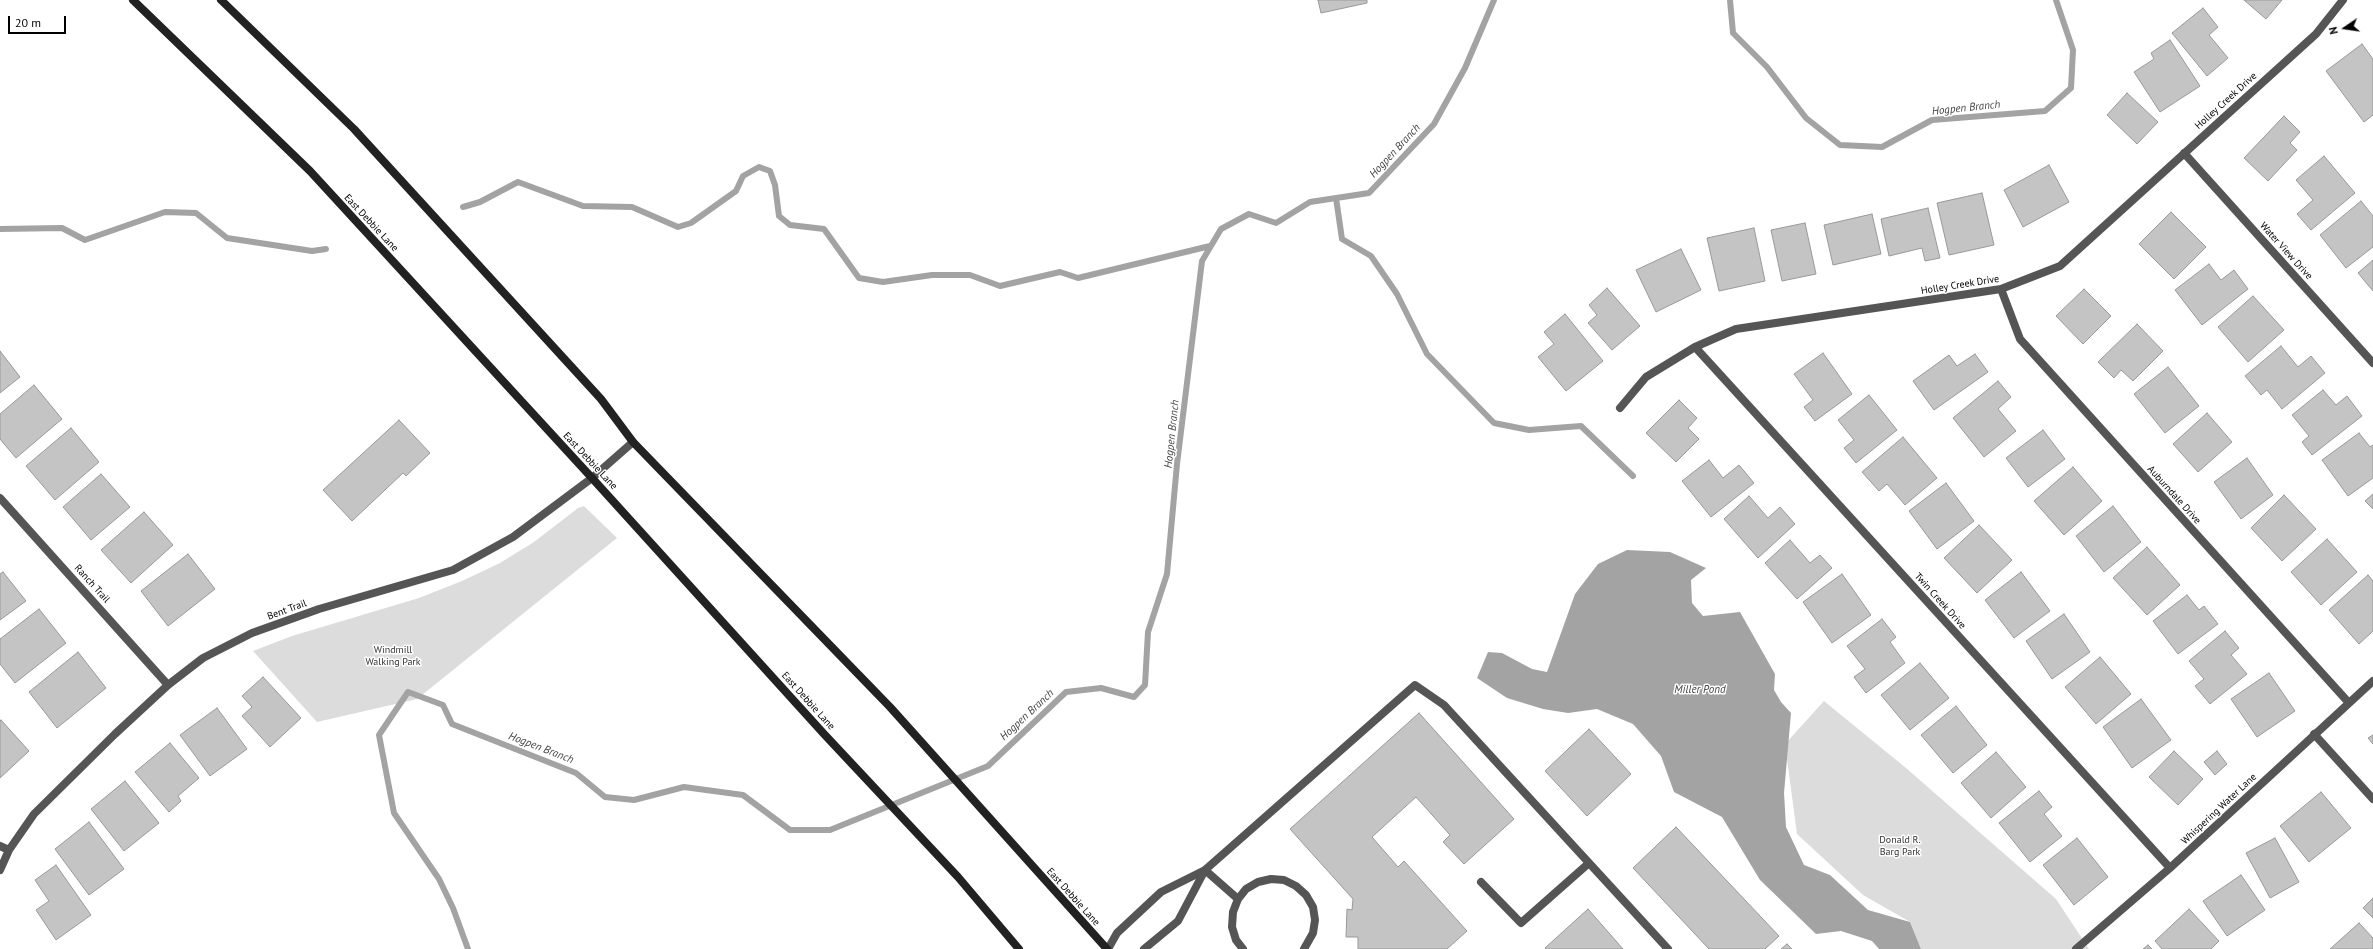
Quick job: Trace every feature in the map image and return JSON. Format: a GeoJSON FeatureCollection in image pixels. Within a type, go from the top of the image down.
{"type":"FeatureCollection","features":[{"type":"Feature","properties":{"kind":"main road","name":"East Debbie Lane"},"geometry":{"type":"LineString","coordinates":[[133,0],[310,172],[592,478],[824,734],[958,876],[1019,949]]}},
{"type":"Feature","properties":{"kind":"main road","name":"East Debbie Lane"},"geometry":{"type":"LineString","coordinates":[[221,0],[354,129],[601,399],[634,442],[890,707],[1107,949]]}},
{"type":"Feature","properties":{"kind":"street","name":"Holley Creek Drive"},"geometry":{"type":"LineString","coordinates":[[1620,408],[1646,377],[1695,347],[1736,329],[2001,289],[2060,266],[2316,34],[2343,0]]}},
{"type":"Feature","properties":{"kind":"street","name":"Water View Drive"},"geometry":{"type":"LineString","coordinates":[[2184,153],[2373,364]]}},
{"type":"Feature","properties":{"kind":"street","name":"Auburndale Drive"},"geometry":{"type":"LineString","coordinates":[[2001,289],[2020,339],[2349,703]]}},
{"type":"Feature","properties":{"kind":"street","name":"Twin Creek Drive"},"geometry":{"type":"LineString","coordinates":[[1695,347],[2170,868]]}},
{"type":"Feature","properties":{"kind":"street","name":"Bent Trail"},"geometry":{"type":"LineString","coordinates":[[0,870],[9,850],[34,814],[78,769],[168,685],[203,658],[252,633],[319,609],[453,570],[513,537],[592,478],[634,442]]}},
{"type":"Feature","properties":{"kind":"street","name":"Ranch Trail"},"geometry":{"type":"LineString","coordinates":[[0,498],[168,685]]}},
{"type":"Feature","properties":{"kind":"street","name":"Whispering Water Lane"},"geometry":{"type":"LineString","coordinates":[[2076,949],[2170,868],[2373,681]]}},
{"type":"Feature","properties":{"kind":"street"},"geometry":{"type":"LineString","coordinates":[[1107,949],[1117,933],[1161,892],[1205,870],[1415,685],[1444,705],[1668,949]]}},
{"type":"Feature","properties":{"kind":"street"},"geometry":{"type":"LineString","coordinates":[[2314,734],[2373,799]]}},
{"type":"Feature","properties":{"kind":"street"},"geometry":{"type":"LineString","coordinates":[[0,846],[9,850]]}},
{"type":"Feature","properties":{"kind":"street"},"geometry":{"type":"LineString","coordinates":[[1481,882],[1521,923],[1589,862]]}},
{"type":"Feature","properties":{"kind":"street"},"geometry":{"type":"LineString","coordinates":[[1205,870],[1238,899]]}},
{"type":"Feature","properties":{"kind":"street"},"geometry":{"type":"LineString","coordinates":[[1144,949],[1178,921],[1205,870]]}},
{"type":"Feature","properties":{"kind":"street"},"geometry":{"type":"LineString","coordinates":[[1243,949],[1236,940],[1232,927],[1233,912],[1238,899],[1246,889],[1258,882],[1271,879],[1284,880],[1296,886],[1306,895],[1313,907],[1315,920],[1314,933],[1304,949]]}},
{"type":"Feature","properties":{"kind":"green space","name":"Windmill Walking Park"},"geometry":{"type":"Polygon","coordinates":[[[584,506],[617,538],[417,699],[317,722],[253,651],[292,636],[419,598],[462,581],[500,563],[534,542],[578,508],[584,506]]]}},
{"type":"Feature","properties":{"kind":"green space","name":"Donald R. Barg Park"},"geometry":{"type":"Polygon","coordinates":[[[1824,701],[1906,768],[2056,899],[2089,949],[1921,949],[1910,922],[1863,895],[1797,834],[1785,744],[1824,701]]]}},
{"type":"Feature","properties":{"kind":"water","name":"Miller Pond"},"geometry":{"type":"Polygon","coordinates":[[[1627,550],[1670,552],[1706,568],[1691,580],[1692,603],[1703,616],[1740,612],[1775,674],[1774,690],[1781,702],[1791,713],[1784,793],[1786,827],[1804,865],[1830,875],[1868,910],[1910,922],[1921,949],[1879,949],[1872,941],[1841,931],[1816,934],[1760,880],[1722,817],[1674,792],[1661,756],[1633,724],[1597,709],[1568,713],[1543,709],[1507,698],[1477,678],[1488,652],[1502,653],[1532,669],[1547,672],[1575,594],[1598,564],[1627,550]]]}},
{"type":"Feature","properties":{"kind":"building"},"geometry":{"type":"Polygon","coordinates":[[[1318,0],[1367,0],[1367,3],[1321,13],[1318,0]]]}},
{"type":"Feature","properties":{"kind":"building"},"geometry":{"type":"Polygon","coordinates":[[[2244,0],[2282,0],[2266,19],[2244,0]]]}},
{"type":"Feature","properties":{"kind":"building"},"geometry":{"type":"Polygon","coordinates":[[[2203,8],[2218,27],[2209,35],[2228,58],[2207,76],[2172,33],[2203,8]]]}},
{"type":"Feature","properties":{"kind":"building"},"geometry":{"type":"Polygon","coordinates":[[[2170,40],[2200,86],[2160,112],[2134,72],[2154,59],[2151,53],[2170,40]]]}},
{"type":"Feature","properties":{"kind":"building"},"geometry":{"type":"Polygon","coordinates":[[[2362,44],[2373,59],[2373,115],[2364,122],[2326,71],[2362,44]]]}},
{"type":"Feature","properties":{"kind":"building"},"geometry":{"type":"Polygon","coordinates":[[[2127,93],[2158,122],[2137,144],[2107,115],[2127,93]]]}},
{"type":"Feature","properties":{"kind":"building"},"geometry":{"type":"Polygon","coordinates":[[[2284,116],[2300,132],[2290,143],[2297,150],[2268,181],[2244,158],[2284,116]]]}},
{"type":"Feature","properties":{"kind":"building"},"geometry":{"type":"Polygon","coordinates":[[[2324,156],[2355,193],[2311,230],[2297,214],[2313,200],[2296,180],[2324,156]]]}},
{"type":"Feature","properties":{"kind":"building"},"geometry":{"type":"Polygon","coordinates":[[[2049,165],[2069,202],[2023,227],[2004,190],[2049,165]]]}},
{"type":"Feature","properties":{"kind":"building"},"geometry":{"type":"Polygon","coordinates":[[[1982,193],[1994,245],[1949,255],[1937,203],[1982,193]]]}},
{"type":"Feature","properties":{"kind":"building"},"geometry":{"type":"Polygon","coordinates":[[[2361,201],[2373,216],[2373,247],[2346,268],[2320,235],[2361,201]]]}},
{"type":"Feature","properties":{"kind":"building"},"geometry":{"type":"Polygon","coordinates":[[[1928,208],[1940,258],[1925,261],[1922,248],[1889,256],[1881,219],[1928,208]]]}},
{"type":"Feature","properties":{"kind":"building"},"geometry":{"type":"Polygon","coordinates":[[[2171,212],[2206,247],[2174,279],[2139,244],[2171,212]]]}},
{"type":"Feature","properties":{"kind":"building"},"geometry":{"type":"Polygon","coordinates":[[[1872,214],[1881,254],[1833,265],[1824,225],[1872,214]]]}},
{"type":"Feature","properties":{"kind":"building"},"geometry":{"type":"Polygon","coordinates":[[[1805,223],[1816,274],[1782,281],[1771,230],[1805,223]]]}},
{"type":"Feature","properties":{"kind":"building"},"geometry":{"type":"Polygon","coordinates":[[[1754,228],[1765,281],[1719,291],[1707,238],[1754,228]]]}},
{"type":"Feature","properties":{"kind":"building"},"geometry":{"type":"Polygon","coordinates":[[[1681,249],[1701,290],[1656,312],[1636,270],[1681,249]]]}},
{"type":"Feature","properties":{"kind":"building"},"geometry":{"type":"Polygon","coordinates":[[[2373,260],[2373,291],[2358,273],[2373,260]]]}},
{"type":"Feature","properties":{"kind":"building"},"geometry":{"type":"Polygon","coordinates":[[[2209,264],[2221,280],[2234,270],[2248,289],[2202,325],[2175,290],[2209,264]]]}},
{"type":"Feature","properties":{"kind":"building"},"geometry":{"type":"Polygon","coordinates":[[[1607,288],[1640,326],[1612,350],[1588,323],[1597,315],[1589,305],[1607,288]]]}},
{"type":"Feature","properties":{"kind":"building"},"geometry":{"type":"Polygon","coordinates":[[[2084,289],[2111,316],[2083,344],[2056,316],[2084,289]]]}},
{"type":"Feature","properties":{"kind":"building"},"geometry":{"type":"Polygon","coordinates":[[[2253,296],[2284,330],[2248,362],[2218,327],[2253,296]]]}},
{"type":"Feature","properties":{"kind":"building"},"geometry":{"type":"Polygon","coordinates":[[[1565,314],[1603,361],[1566,391],[1538,357],[1554,344],[1544,332],[1565,314]]]}},
{"type":"Feature","properties":{"kind":"building"},"geometry":{"type":"Polygon","coordinates":[[[2137,324],[2163,351],[2133,381],[2121,370],[2114,378],[2098,362],[2137,324]]]}},
{"type":"Feature","properties":{"kind":"building"},"geometry":{"type":"Polygon","coordinates":[[[2281,346],[2298,367],[2311,356],[2325,373],[2282,409],[2267,390],[2261,395],[2245,376],[2281,346]]]}},
{"type":"Feature","properties":{"kind":"building"},"geometry":{"type":"Polygon","coordinates":[[[0,351],[20,377],[0,393],[0,351]]]}},
{"type":"Feature","properties":{"kind":"building"},"geometry":{"type":"Polygon","coordinates":[[[1823,353],[1852,394],[1815,421],[1804,407],[1813,400],[1794,374],[1823,353]]]}},
{"type":"Feature","properties":{"kind":"building"},"geometry":{"type":"Polygon","coordinates":[[[1975,354],[1988,372],[1934,410],[1913,381],[1949,355],[1957,366],[1975,354]]]}},
{"type":"Feature","properties":{"kind":"building"},"geometry":{"type":"Polygon","coordinates":[[[2168,367],[2199,406],[2165,433],[2134,394],[2168,367]]]}},
{"type":"Feature","properties":{"kind":"building"},"geometry":{"type":"Polygon","coordinates":[[[1998,381],[2011,397],[1998,409],[2016,431],[1984,457],[1953,418],[1998,381]]]}},
{"type":"Feature","properties":{"kind":"building"},"geometry":{"type":"Polygon","coordinates":[[[34,385],[62,419],[16,458],[0,439],[0,414],[34,385]]]}},
{"type":"Feature","properties":{"kind":"building"},"geometry":{"type":"Polygon","coordinates":[[[2323,390],[2336,405],[2347,396],[2362,416],[2312,455],[2302,442],[2309,436],[2292,415],[2323,390]]]}},
{"type":"Feature","properties":{"kind":"building"},"geometry":{"type":"Polygon","coordinates":[[[1869,395],[1897,430],[1856,463],[1844,448],[1854,440],[1838,420],[1869,395]]]}},
{"type":"Feature","properties":{"kind":"building"},"geometry":{"type":"Polygon","coordinates":[[[1679,400],[1697,418],[1688,428],[1699,439],[1676,462],[1646,433],[1679,400]]]}},
{"type":"Feature","properties":{"kind":"building"},"geometry":{"type":"Polygon","coordinates":[[[2207,413],[2232,442],[2198,472],[2173,444],[2207,413]]]}},
{"type":"Feature","properties":{"kind":"building"},"geometry":{"type":"Polygon","coordinates":[[[399,420],[430,453],[406,476],[403,473],[352,521],[323,490],[399,420]]]}},
{"type":"Feature","properties":{"kind":"building"},"geometry":{"type":"Polygon","coordinates":[[[71,428],[99,462],[55,500],[26,466],[71,428]]]}},
{"type":"Feature","properties":{"kind":"building"},"geometry":{"type":"Polygon","coordinates":[[[2043,430],[2065,459],[2028,487],[2006,458],[2043,430]]]}},
{"type":"Feature","properties":{"kind":"building"},"geometry":{"type":"Polygon","coordinates":[[[2359,433],[2370,447],[2373,445],[2373,478],[2348,496],[2322,460],[2359,433]]]}},
{"type":"Feature","properties":{"kind":"building"},"geometry":{"type":"Polygon","coordinates":[[[1903,437],[1937,478],[1905,505],[1887,484],[1879,491],[1862,472],[1903,437]]]}},
{"type":"Feature","properties":{"kind":"building"},"geometry":{"type":"Polygon","coordinates":[[[2247,458],[2273,495],[2241,519],[2214,482],[2247,458]]]}},
{"type":"Feature","properties":{"kind":"building"},"geometry":{"type":"Polygon","coordinates":[[[1709,460],[1723,478],[1739,465],[1754,483],[1711,517],[1682,481],[1709,460]]]}},
{"type":"Feature","properties":{"kind":"building"},"geometry":{"type":"Polygon","coordinates":[[[2073,467],[2102,501],[2064,535],[2034,501],[2073,467]]]}},
{"type":"Feature","properties":{"kind":"building"},"geometry":{"type":"Polygon","coordinates":[[[101,474],[130,507],[91,540],[63,507],[101,474]]]}},
{"type":"Feature","properties":{"kind":"building"},"geometry":{"type":"Polygon","coordinates":[[[1946,483],[1974,521],[1937,549],[1909,511],[1946,483]]]}},
{"type":"Feature","properties":{"kind":"building"},"geometry":{"type":"Polygon","coordinates":[[[2373,494],[2373,509],[2365,501],[2373,494]]]}},
{"type":"Feature","properties":{"kind":"building"},"geometry":{"type":"Polygon","coordinates":[[[2284,495],[2316,529],[2282,561],[2251,528],[2284,495]]]}},
{"type":"Feature","properties":{"kind":"building"},"geometry":{"type":"Polygon","coordinates":[[[1749,496],[1768,518],[1780,507],[1795,524],[1758,558],[1724,519],[1749,496]]]}},
{"type":"Feature","properties":{"kind":"building"},"geometry":{"type":"Polygon","coordinates":[[[2113,506],[2141,542],[2104,572],[2076,536],[2113,506]]]}},
{"type":"Feature","properties":{"kind":"building"},"geometry":{"type":"Polygon","coordinates":[[[144,512],[173,545],[131,583],[101,550],[144,512]]]}},
{"type":"Feature","properties":{"kind":"building"},"geometry":{"type":"Polygon","coordinates":[[[1979,525],[2012,560],[1977,593],[1944,558],[1979,525]]]}},
{"type":"Feature","properties":{"kind":"building"},"geometry":{"type":"Polygon","coordinates":[[[2327,539],[2357,572],[2321,605],[2291,572],[2327,539]]]}},
{"type":"Feature","properties":{"kind":"building"},"geometry":{"type":"Polygon","coordinates":[[[1790,540],[1810,563],[1820,555],[1832,568],[1797,599],[1765,563],[1790,540]]]}},
{"type":"Feature","properties":{"kind":"building"},"geometry":{"type":"Polygon","coordinates":[[[2147,547],[2180,585],[2147,615],[2113,578],[2147,547]]]}},
{"type":"Feature","properties":{"kind":"building"},"geometry":{"type":"Polygon","coordinates":[[[188,554],[215,589],[168,626],[141,591],[188,554]]]}},
{"type":"Feature","properties":{"kind":"building"},"geometry":{"type":"Polygon","coordinates":[[[3,572],[26,601],[0,620],[0,574],[3,572]]]}},
{"type":"Feature","properties":{"kind":"building"},"geometry":{"type":"Polygon","coordinates":[[[2021,572],[2050,611],[2014,638],[1985,600],[2021,572]]]}},
{"type":"Feature","properties":{"kind":"building"},"geometry":{"type":"Polygon","coordinates":[[[1842,574],[1871,615],[1832,643],[1803,602],[1842,574]]]}},
{"type":"Feature","properties":{"kind":"building"},"geometry":{"type":"Polygon","coordinates":[[[2368,575],[2373,581],[2373,631],[2359,644],[2329,610],[2368,575]]]}},
{"type":"Feature","properties":{"kind":"building"},"geometry":{"type":"Polygon","coordinates":[[[2187,595],[2199,610],[2204,606],[2218,624],[2178,654],[2153,621],[2187,595]]]}},
{"type":"Feature","properties":{"kind":"building"},"geometry":{"type":"Polygon","coordinates":[[[39,609],[66,643],[15,683],[0,664],[0,639],[39,609]]]}},
{"type":"Feature","properties":{"kind":"building"},"geometry":{"type":"Polygon","coordinates":[[[2064,614],[2090,652],[2052,679],[2026,641],[2064,614]]]}},
{"type":"Feature","properties":{"kind":"building"},"geometry":{"type":"Polygon","coordinates":[[[1882,619],[1896,637],[1890,642],[1905,663],[1866,693],[1854,677],[1865,669],[1847,646],[1882,619]]]}},
{"type":"Feature","properties":{"kind":"building"},"geometry":{"type":"Polygon","coordinates":[[[2225,631],[2239,648],[2231,655],[2247,674],[2210,704],[2195,686],[2204,679],[2189,661],[2225,631]]]}},
{"type":"Feature","properties":{"kind":"building"},"geometry":{"type":"Polygon","coordinates":[[[78,652],[106,688],[57,728],[29,692],[78,652]]]}},
{"type":"Feature","properties":{"kind":"building"},"geometry":{"type":"Polygon","coordinates":[[[2100,657],[2131,694],[2096,724],[2065,687],[2100,657]]]}},
{"type":"Feature","properties":{"kind":"building"},"geometry":{"type":"Polygon","coordinates":[[[1920,663],[1949,698],[1910,730],[1881,695],[1920,663]]]}},
{"type":"Feature","properties":{"kind":"building"},"geometry":{"type":"Polygon","coordinates":[[[2269,673],[2295,711],[2257,737],[2231,699],[2269,673]]]}},
{"type":"Feature","properties":{"kind":"building"},"geometry":{"type":"Polygon","coordinates":[[[263,677],[301,718],[270,747],[242,716],[252,707],[242,696],[263,677]]]}},
{"type":"Feature","properties":{"kind":"building"},"geometry":{"type":"Polygon","coordinates":[[[2141,699],[2171,740],[2132,768],[2103,727],[2141,699]]]}},
{"type":"Feature","properties":{"kind":"building"},"geometry":{"type":"Polygon","coordinates":[[[1956,706],[1987,745],[1953,773],[1921,735],[1956,706]]]}},
{"type":"Feature","properties":{"kind":"building"},"geometry":{"type":"Polygon","coordinates":[[[217,708],[247,749],[210,776],[180,735],[217,708]]]}},
{"type":"Feature","properties":{"kind":"building"},"geometry":{"type":"Polygon","coordinates":[[[1419,713],[1514,819],[1464,864],[1443,842],[1450,835],[1416,797],[1372,837],[1398,867],[1404,861],[1467,931],[1447,949],[1358,949],[1358,937],[1346,937],[1347,909],[1352,910],[1353,899],[1290,829],[1419,713]]]}},
{"type":"Feature","properties":{"kind":"building"},"geometry":{"type":"Polygon","coordinates":[[[1,720],[29,751],[0,778],[0,721],[1,720]]]}},
{"type":"Feature","properties":{"kind":"building"},"geometry":{"type":"Polygon","coordinates":[[[1589,729],[1631,774],[1587,816],[1545,771],[1589,729]]]}},
{"type":"Feature","properties":{"kind":"building"},"geometry":{"type":"Polygon","coordinates":[[[2373,735],[2373,744],[2368,738],[2373,735]]]}},
{"type":"Feature","properties":{"kind":"building"},"geometry":{"type":"Polygon","coordinates":[[[170,743],[199,778],[178,796],[181,801],[169,812],[135,772],[170,743]]]}},
{"type":"Feature","properties":{"kind":"building"},"geometry":{"type":"Polygon","coordinates":[[[2174,751],[2203,779],[2178,805],[2149,777],[2174,751]]]}},
{"type":"Feature","properties":{"kind":"building"},"geometry":{"type":"Polygon","coordinates":[[[2217,751],[2227,764],[2215,775],[2204,762],[2217,751]]]}},
{"type":"Feature","properties":{"kind":"building"},"geometry":{"type":"Polygon","coordinates":[[[1996,752],[2026,787],[1991,818],[1961,783],[1996,752]]]}},
{"type":"Feature","properties":{"kind":"building"},"geometry":{"type":"Polygon","coordinates":[[[125,781],[159,823],[124,851],[91,809],[125,781]]]}},
{"type":"Feature","properties":{"kind":"building"},"geometry":{"type":"Polygon","coordinates":[[[2039,791],[2052,807],[2044,814],[2062,836],[2030,862],[1999,823],[2039,791]]]}},
{"type":"Feature","properties":{"kind":"building"},"geometry":{"type":"Polygon","coordinates":[[[2321,792],[2351,828],[2309,862],[2280,826],[2321,792]]]}},
{"type":"Feature","properties":{"kind":"building"},"geometry":{"type":"Polygon","coordinates":[[[89,822],[124,869],[89,895],[55,849],[89,822]]]}},
{"type":"Feature","properties":{"kind":"building"},"geometry":{"type":"Polygon","coordinates":[[[1676,827],[1779,936],[1765,949],[1709,949],[1633,868],[1676,827]]]}},
{"type":"Feature","properties":{"kind":"building"},"geometry":{"type":"Polygon","coordinates":[[[2077,838],[2108,877],[2074,905],[2043,865],[2077,838]]]}},
{"type":"Feature","properties":{"kind":"building"},"geometry":{"type":"Polygon","coordinates":[[[2275,838],[2299,882],[2270,898],[2246,853],[2275,838]]]}},
{"type":"Feature","properties":{"kind":"building"},"geometry":{"type":"Polygon","coordinates":[[[56,865],[91,915],[56,940],[36,910],[49,901],[35,880],[56,865]]]}},
{"type":"Feature","properties":{"kind":"building"},"geometry":{"type":"Polygon","coordinates":[[[2241,875],[2265,910],[2227,936],[2203,901],[2241,875]]]}},
{"type":"Feature","properties":{"kind":"building"},"geometry":{"type":"Polygon","coordinates":[[[2373,898],[2373,918],[2363,908],[2373,898]]]}},
{"type":"Feature","properties":{"kind":"building"},"geometry":{"type":"Polygon","coordinates":[[[1588,909],[1623,949],[1545,948],[1588,909]]]}},
{"type":"Feature","properties":{"kind":"building"},"geometry":{"type":"Polygon","coordinates":[[[2189,909],[2219,941],[2211,949],[2162,949],[2155,941],[2189,909]]]}},
{"type":"Feature","properties":{"kind":"building"},"geometry":{"type":"Polygon","coordinates":[[[2359,923],[2373,938],[2373,949],[2330,949],[2359,923]]]}},
{"type":"Feature","properties":{"kind":"building"},"geometry":{"type":"Polygon","coordinates":[[[1787,944],[1792,949],[1781,949],[1787,944]]]}},
{"type":"Feature","properties":{"kind":"building"},"geometry":{"type":"Polygon","coordinates":[[[2148,945],[2152,949],[2143,949],[2148,945]]]}},
{"type":"Feature","properties":{"kind":"waterway","name":"Hogpen Branch"},"geometry":{"type":"LineString","coordinates":[[468,949],[453,908],[439,879],[394,813],[379,735],[408,692],[443,705],[452,724],[576,773],[605,797],[634,800],[684,787],[743,795],[790,830],[830,830],[988,766],[1066,692],[1101,688],[1134,697],[1145,685],[1148,632],[1167,574],[1177,464],[1202,261],[1221,229],[1249,214],[1276,223],[1310,202],[1369,193],[1434,124],[1465,68],[1494,0]]}},
{"type":"Feature","properties":{"kind":"waterway","name":"Hogpen Branch"},"geometry":{"type":"LineString","coordinates":[[1730,0],[1733,33],[1767,67],[1806,118],[1840,145],[1882,147],[1932,120],[2045,111],[2071,88],[2073,50],[2056,0]]}},
{"type":"Feature","properties":{"kind":"waterway"},"geometry":{"type":"LineString","coordinates":[[463,207],[480,202],[518,182],[583,206],[632,207],[678,227],[691,223],[736,191],[743,176],[759,167],[770,171],[775,185],[779,216],[790,225],[824,229],[859,278],[883,282],[932,275],[970,275],[1000,286],[1060,272],[1078,278],[1210,246]]}},
{"type":"Feature","properties":{"kind":"waterway"},"geometry":{"type":"LineString","coordinates":[[1336,198],[1342,239],[1371,256],[1397,294],[1427,354],[1494,423],[1529,430],[1581,426],[1633,476]]}},
{"type":"Feature","properties":{"kind":"waterway"},"geometry":{"type":"LineString","coordinates":[[0,229],[62,228],[85,240],[165,212],[196,213],[227,238],[312,251],[326,249]]}}]}
